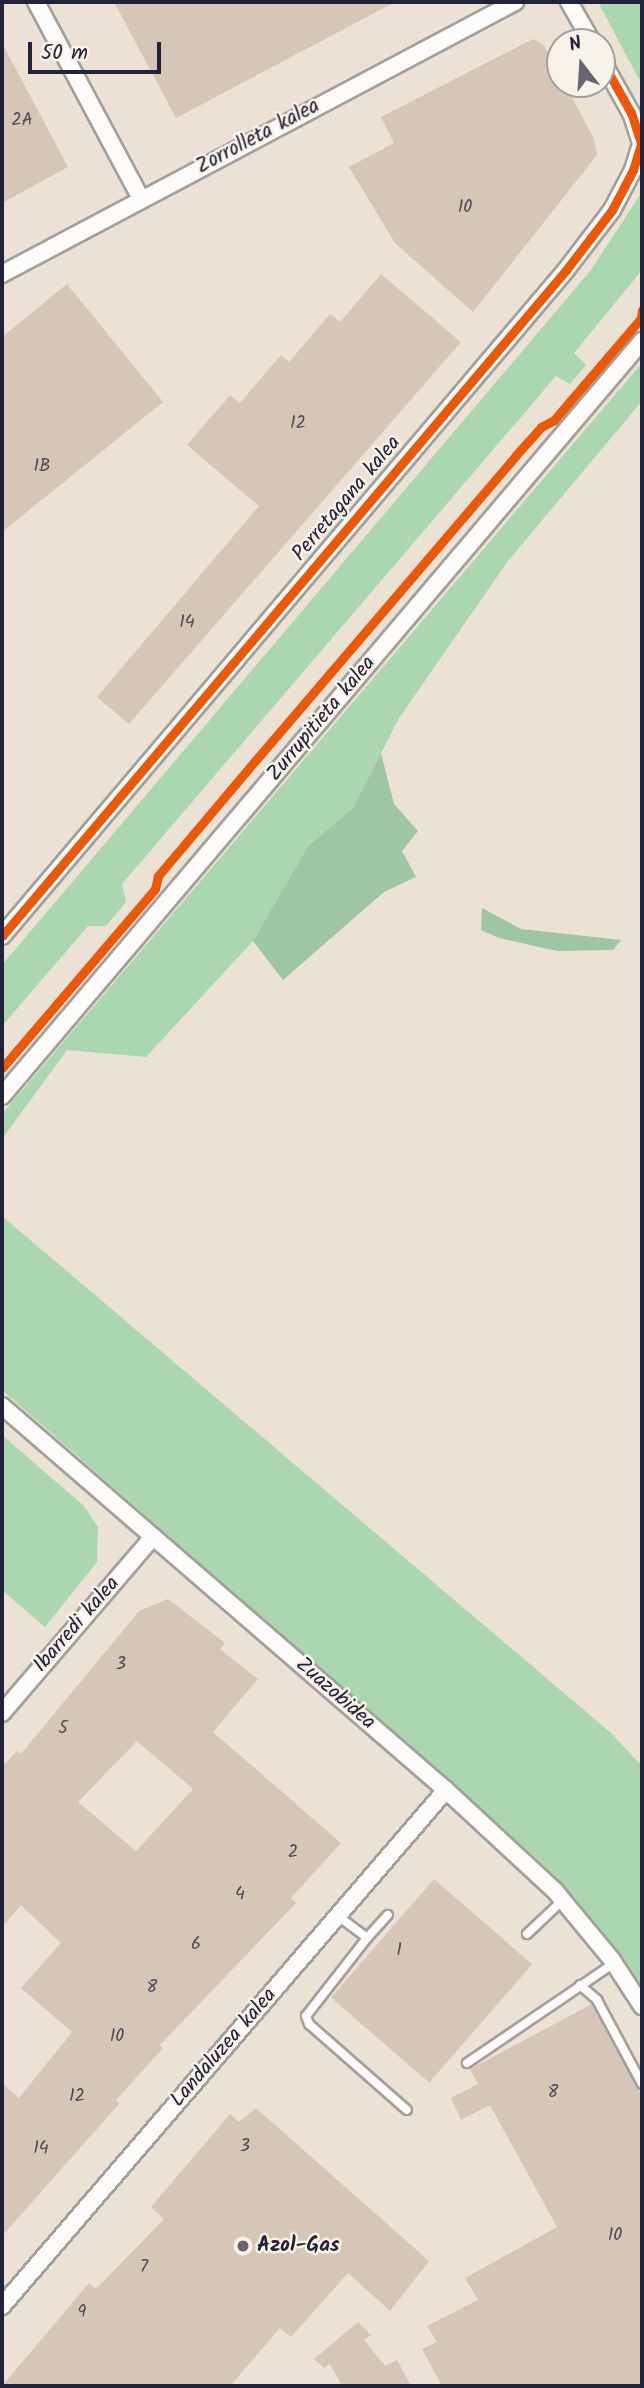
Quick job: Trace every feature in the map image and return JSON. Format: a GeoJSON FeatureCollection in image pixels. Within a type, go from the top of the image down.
{"type":"FeatureCollection","features":[{"type":"Feature","properties":{"kind":"street"},"geometry":{"type":"LineString","coordinates":[[36,2],[141,199]]}},
{"type":"Feature","properties":{"kind":"street","name":"Zorrolleta kalea"},"geometry":{"type":"LineString","coordinates":[[2,274],[515,2]]}},
{"type":"Feature","properties":{"kind":"street"},"geometry":{"type":"LineString","coordinates":[[569,2],[584,28]]}},
{"type":"Feature","properties":{"kind":"street","name":"Perretagana kalea"},"geometry":{"type":"LineString","coordinates":[[2,936],[566,270],[612,210],[633,170],[641,144],[631,113],[616,86]]}},
{"type":"Feature","properties":{"kind":"street","name":"Zurrupitieta kalea"},"geometry":{"type":"LineString","coordinates":[[2,1096],[642,341]]}},
{"type":"Feature","properties":{"kind":"street","name":"Zuazobidea"},"geometry":{"type":"LineString","coordinates":[[2,1406],[446,1790],[563,1900],[614,1963],[642,2006]]}},
{"type":"Feature","properties":{"kind":"street","name":"Ibarredi kalea"},"geometry":{"type":"LineString","coordinates":[[2,1713],[153,1538]]}},
{"type":"Feature","properties":{"kind":"street","name":"Landaluzea kalea"},"geometry":{"type":"LineString","coordinates":[[2,2306],[446,1790]]}},
{"type":"Feature","properties":{"kind":"lane"},"geometry":{"type":"LineString","coordinates":[[527,1934],[563,1900]]}},
{"type":"Feature","properties":{"kind":"lane"},"geometry":{"type":"LineString","coordinates":[[388,1915],[306,2016],[309,2024],[407,2110]]}},
{"type":"Feature","properties":{"kind":"lane"},"geometry":{"type":"LineString","coordinates":[[338,1916],[367,1938]]}},
{"type":"Feature","properties":{"kind":"lane"},"geometry":{"type":"LineString","coordinates":[[467,2063],[614,1963]]}},
{"type":"Feature","properties":{"kind":"lane"},"geometry":{"type":"LineString","coordinates":[[580,1985],[597,2000],[642,2084]]}},
{"type":"Feature","properties":{"kind":"green space"},"geometry":{"type":"Polygon","coordinates":[[[598,2],[642,2],[642,85],[616,36],[616,28],[612,28],[598,2]]]}},
{"type":"Feature","properties":{"kind":"green space"},"geometry":{"type":"Polygon","coordinates":[[[642,192],[642,270],[574,353],[586,365],[570,384],[556,376],[122,884],[126,902],[106,926],[88,926],[2,1026],[2,965],[591,270],[642,192]]]}},
{"type":"Feature","properties":{"kind":"green space"},"geometry":{"type":"Polygon","coordinates":[[[642,363],[642,401],[508,561],[399,718],[353,808],[308,846],[253,941],[146,1057],[67,1050],[2,1139],[2,1114],[642,363]]]}},
{"type":"Feature","properties":{"kind":"green space"},"geometry":{"type":"Polygon","coordinates":[[[381,753],[394,804],[418,831],[402,851],[416,877],[384,892],[283,980],[253,941],[308,846],[353,808],[381,753]]]}},
{"type":"Feature","properties":{"kind":"green space"},"geometry":{"type":"Polygon","coordinates":[[[482,908],[521,929],[621,940],[613,950],[557,951],[499,938],[481,930],[482,908]]]}},
{"type":"Feature","properties":{"kind":"green space"},"geometry":{"type":"Polygon","coordinates":[[[2,1216],[611,1733],[642,1766],[642,1988],[575,1898],[538,1860],[2,1390],[2,1216]]]}},
{"type":"Feature","properties":{"kind":"green space"},"geometry":{"type":"Polygon","coordinates":[[[2,1435],[84,1506],[98,1527],[97,1562],[45,1627],[2,1590],[2,1435]]]}},
{"type":"Feature","properties":{"kind":"building"},"geometry":{"type":"Polygon","coordinates":[[[114,2],[395,2],[176,118],[114,2]]]}},
{"type":"Feature","properties":{"kind":"building"},"geometry":{"type":"Polygon","coordinates":[[[533,39],[544,45],[546,50],[546,98],[572,98],[594,139],[597,155],[473,312],[395,243],[349,167],[394,143],[381,117],[533,39]]]}},
{"type":"Feature","properties":{"kind":"building"},"geometry":{"type":"Polygon","coordinates":[[[2,43],[68,167],[2,203],[2,43]]]}},
{"type":"Feature","properties":{"kind":"building"},"geometry":{"type":"Polygon","coordinates":[[[381,274],[461,342],[129,724],[97,697],[259,506],[187,445],[230,395],[240,403],[281,355],[289,362],[330,314],[340,322],[381,274]]]}},
{"type":"Feature","properties":{"kind":"building"},"geometry":{"type":"Polygon","coordinates":[[[67,284],[163,402],[2,532],[2,337],[67,284]]]}},
{"type":"Feature","properties":{"kind":"building"},"geometry":{"type":"Polygon","coordinates":[[[168,1599],[225,1643],[220,1649],[258,1679],[213,1732],[341,1843],[291,1898],[296,1903],[160,2045],[163,2048],[116,2100],[119,2104],[2,2236],[2,2083],[19,2098],[72,2032],[21,1988],[61,1943],[21,1905],[2,1927],[2,1767],[17,1751],[21,1754],[139,1611],[168,1599]],[[137,1741],[78,1802],[136,1851],[193,1789],[137,1741]]]}},
{"type":"Feature","properties":{"kind":"building"},"geometry":{"type":"Polygon","coordinates":[[[434,1879],[532,1964],[429,2083],[331,1997],[434,1879]]]}},
{"type":"Feature","properties":{"kind":"building"},"geometry":{"type":"Polygon","coordinates":[[[592,2004],[642,2096],[642,2386],[442,2386],[422,2349],[437,2342],[427,2326],[478,2300],[465,2278],[557,2227],[490,2105],[461,2120],[451,2098],[478,2084],[470,2069],[592,2004]]]}},
{"type":"Feature","properties":{"kind":"building"},"geometry":{"type":"Polygon","coordinates":[[[256,2108],[429,2261],[390,2311],[348,2273],[291,2337],[280,2328],[230,2386],[2,2386],[89,2283],[96,2289],[164,2219],[151,2207],[230,2114],[239,2122],[256,2108]]]}},
{"type":"Feature","properties":{"kind":"building"},"geometry":{"type":"Polygon","coordinates":[[[358,2322],[371,2335],[364,2340],[385,2366],[397,2360],[411,2386],[342,2386],[330,2364],[324,2368],[314,2359],[358,2322]]]}},
{"type":"Feature","properties":{"kind":"cycle path"},"geometry":{"type":"LineString","coordinates":[[2,936],[566,270],[612,210],[633,170],[641,143],[631,113],[616,86]]}},
{"type":"Feature","properties":{"kind":"cycle path"},"geometry":{"type":"LineString","coordinates":[[2,1068],[155,889],[158,876],[255,761],[516,455],[541,427],[554,420],[641,318],[642,310]]}},
{"type":"Feature","properties":{"kind":"place","name":"Azol-Gas"},"geometry":{"type":"Point","coordinates":[243,2246]}}]}
